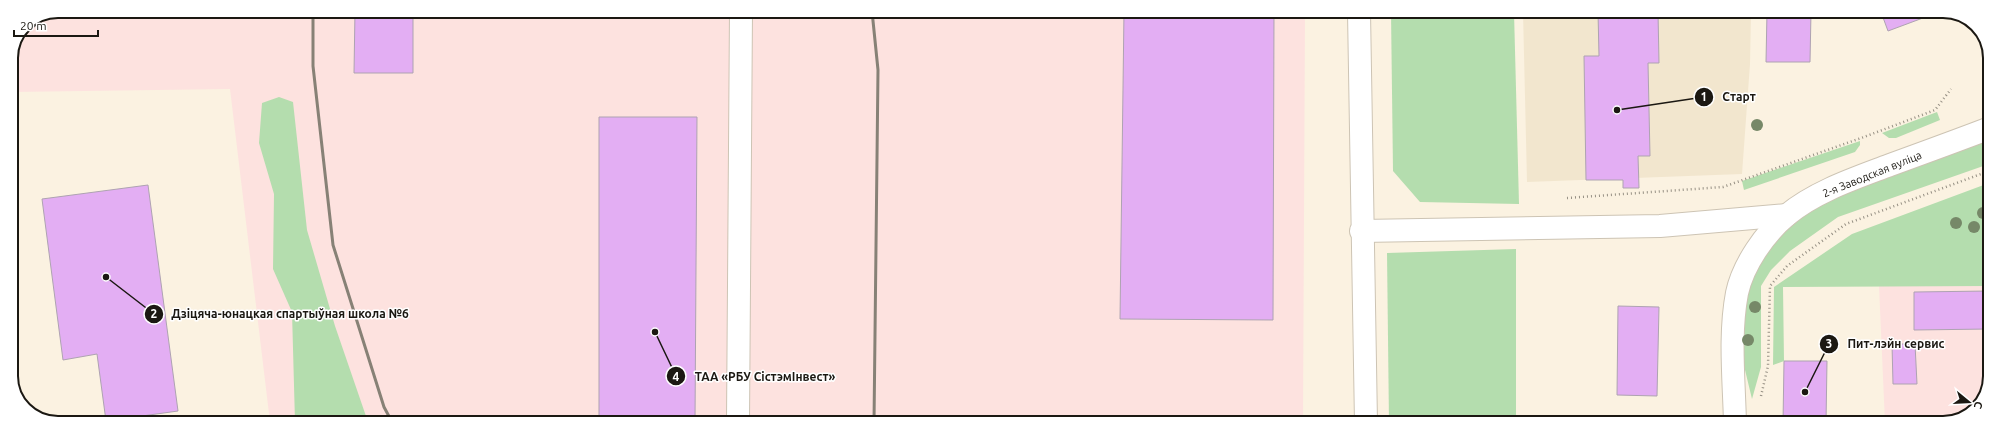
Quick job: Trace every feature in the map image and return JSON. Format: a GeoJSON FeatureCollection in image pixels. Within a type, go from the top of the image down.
{"type":"FeatureCollection","features":[{"type":"Feature","properties":{"kind":"street"},"geometry":{"type":"LineString","coordinates":[[738,416],[741,18]]}},
{"type":"Feature","properties":{"kind":"street"},"geometry":{"type":"LineString","coordinates":[[1358,18],[1366,416]]}},
{"type":"Feature","properties":{"kind":"street","name":"2-я Заводская вуліца"},"geometry":{"type":"LineString","coordinates":[[1734,416],[1734,319],[1737,291],[1750,259],[1764,238],[1787,215],[1814,198],[1861,176],[1983,131]]}},
{"type":"Feature","properties":{"kind":"street"},"geometry":{"type":"LineString","coordinates":[[1362,231],[1660,226],[1787,215]]}},
{"type":"Feature","properties":{"kind":"path"},"geometry":{"type":"LineString","coordinates":[[1567,198],[1723,187],[1935,110],[1951,89]]}},
{"type":"Feature","properties":{"kind":"path"},"geometry":{"type":"LineString","coordinates":[[1760,398],[1768,366],[1770,286],[1787,266],[1846,224],[1983,174]]}},
{"type":"Feature","properties":{"kind":"shaded area"},"geometry":{"type":"Polygon","coordinates":[[[58,18],[1305,18],[1303,416],[269,416],[230,89],[18,92],[19,50],[25,36],[36,25],[43,21],[58,18]]]}},
{"type":"Feature","properties":{"kind":"shaded area"},"geometry":{"type":"Polygon","coordinates":[[[1523,18],[1751,18],[1750,64],[1742,174],[1527,182],[1523,18]]]}},
{"type":"Feature","properties":{"kind":"shaded area"},"geometry":{"type":"Polygon","coordinates":[[[1879,286],[1983,286],[1983,376],[1980,391],[1975,400],[1963,411],[1948,416],[1885,416],[1879,286]]]}},
{"type":"Feature","properties":{"kind":"green space"},"geometry":{"type":"Polygon","coordinates":[[[1391,18],[1514,18],[1519,204],[1420,202],[1393,171],[1391,18]]]}},
{"type":"Feature","properties":{"kind":"green space"},"geometry":{"type":"Polygon","coordinates":[[[279,97],[293,102],[307,230],[335,326],[366,416],[295,416],[292,312],[273,269],[274,194],[259,143],[262,103],[279,97]]]}},
{"type":"Feature","properties":{"kind":"green space"},"geometry":{"type":"Polygon","coordinates":[[[1937,112],[1940,120],[1896,138],[1889,138],[1882,133],[1937,112]]]}},
{"type":"Feature","properties":{"kind":"green space"},"geometry":{"type":"Polygon","coordinates":[[[1983,140],[1983,166],[1838,217],[1790,251],[1771,270],[1761,286],[1761,367],[1752,399],[1739,345],[1742,293],[1763,250],[1792,223],[1845,190],[1983,140]]]}},
{"type":"Feature","properties":{"kind":"green space"},"geometry":{"type":"Polygon","coordinates":[[[1860,141],[1860,145],[1855,152],[1744,190],[1742,181],[1860,141]]]}},
{"type":"Feature","properties":{"kind":"green space"},"geometry":{"type":"Polygon","coordinates":[[[1983,185],[1983,286],[1783,287],[1784,361],[1773,365],[1774,287],[1852,234],[1983,185]]]}},
{"type":"Feature","properties":{"kind":"green space"},"geometry":{"type":"Polygon","coordinates":[[[1516,249],[1516,416],[1389,416],[1387,253],[1516,249]]]}},
{"type":"Feature","properties":{"kind":"building"},"geometry":{"type":"Polygon","coordinates":[[[355,18],[413,18],[413,73],[354,73],[355,18]]]}},
{"type":"Feature","properties":{"kind":"building"},"geometry":{"type":"Polygon","coordinates":[[[1124,18],[1274,18],[1273,320],[1120,319],[1124,18]]]}},
{"type":"Feature","properties":{"kind":"building"},"geometry":{"type":"Polygon","coordinates":[[[1598,18],[1658,18],[1659,63],[1648,63],[1650,156],[1638,156],[1639,188],[1623,188],[1623,180],[1586,180],[1584,56],[1599,56],[1598,18]]]}},
{"type":"Feature","properties":{"kind":"building"},"geometry":{"type":"Polygon","coordinates":[[[1767,18],[1811,18],[1810,62],[1766,62],[1767,18]]]}},
{"type":"Feature","properties":{"kind":"building"},"geometry":{"type":"Polygon","coordinates":[[[1883,18],[1923,18],[1888,31],[1883,18]]]}},
{"type":"Feature","properties":{"kind":"building"},"geometry":{"type":"Polygon","coordinates":[[[599,117],[697,117],[695,416],[599,416],[599,117]]]}},
{"type":"Feature","properties":{"kind":"building"},"geometry":{"type":"Polygon","coordinates":[[[148,185],[178,411],[142,416],[105,416],[97,354],[63,360],[42,199],[148,185]]]}},
{"type":"Feature","properties":{"kind":"building"},"geometry":{"type":"Polygon","coordinates":[[[1983,291],[1983,329],[1914,330],[1914,292],[1983,291]]]}},
{"type":"Feature","properties":{"kind":"building"},"geometry":{"type":"Polygon","coordinates":[[[1618,306],[1659,307],[1657,396],[1617,395],[1618,306]]]}},
{"type":"Feature","properties":{"kind":"building"},"geometry":{"type":"Polygon","coordinates":[[[1892,344],[1915,344],[1917,384],[1893,384],[1892,344]]]}},
{"type":"Feature","properties":{"kind":"building"},"geometry":{"type":"Polygon","coordinates":[[[1784,361],[1827,361],[1826,416],[1783,416],[1784,361]]]}},
{"type":"Feature","properties":{"kind":"railway"},"geometry":{"type":"LineString","coordinates":[[313,18],[313,66],[333,245],[384,407],[389,416]]}},
{"type":"Feature","properties":{"kind":"railway"},"geometry":{"type":"LineString","coordinates":[[873,18],[878,70],[874,416]]}},
{"type":"Feature","properties":{"kind":"place","name":"Старт"},"geometry":{"type":"Point","coordinates":[1617,110]}},
{"type":"Feature","properties":{"kind":"place","name":"Дзіцяча-юнацкая спартыўная школа №6"},"geometry":{"type":"Point","coordinates":[106,277]}},
{"type":"Feature","properties":{"kind":"place","name":"ТАА «РБУ СістэмІнвест»"},"geometry":{"type":"Point","coordinates":[655,332]}},
{"type":"Feature","properties":{"kind":"place","name":"Пит-лэйн сервис"},"geometry":{"type":"Point","coordinates":[1805,392]}}]}
